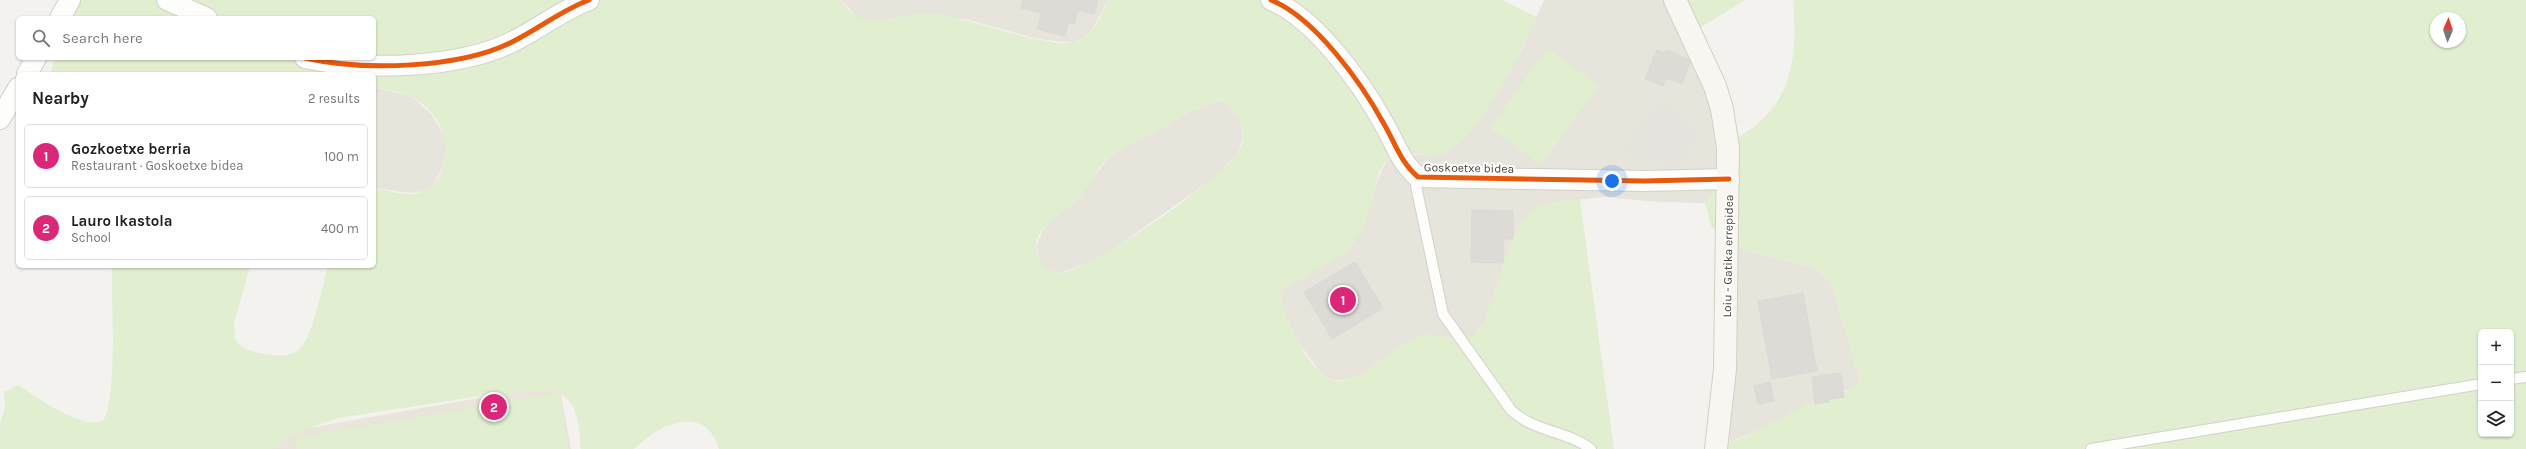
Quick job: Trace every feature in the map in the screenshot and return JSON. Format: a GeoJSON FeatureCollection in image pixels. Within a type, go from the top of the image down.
{"type":"FeatureCollection","features":[{"type":"Feature","properties":{"kind":"street"},"geometry":{"type":"LineString","coordinates":[[61,16],[70,0]]}},
{"type":"Feature","properties":{"kind":"street"},"geometry":{"type":"LineString","coordinates":[[167,0],[203,16]]}},
{"type":"Feature","properties":{"kind":"street"},"geometry":{"type":"LineString","coordinates":[[317,60],[348,65],[445,62],[481,54],[513,42],[589,0]]}},
{"type":"Feature","properties":{"kind":"street","name":"Goskoetxe bidea"},"geometry":{"type":"LineString","coordinates":[[1271,0],[1284,5],[1315,28],[1384,123],[1407,168],[1418,177],[1644,181],[1729,179]]}},
{"type":"Feature","properties":{"kind":"street","name":"Loiu - Gatika errepidea"},"geometry":{"type":"LineString","coordinates":[[1675,0],[1715,86],[1722,109],[1728,148],[1729,179],[1725,369],[1716,449]]}},
{"type":"Feature","properties":{"kind":"street"},"geometry":{"type":"LineString","coordinates":[[28,72],[35,60]]}},
{"type":"Feature","properties":{"kind":"street"},"geometry":{"type":"LineString","coordinates":[[0,119],[16,91]]}},
{"type":"Feature","properties":{"kind":"lane","name":"Goskoetxe bidea"},"geometry":{"type":"LineString","coordinates":[[1418,177],[1416,186],[1443,314],[1511,410],[1522,421],[1572,438],[1591,449]]}},
{"type":"Feature","properties":{"kind":"lane"},"geometry":{"type":"LineString","coordinates":[[2514,379],[2526,377]]}},
{"type":"Feature","properties":{"kind":"lane"},"geometry":{"type":"LineString","coordinates":[[2091,449],[2478,384]]}},
{"type":"Feature","properties":{"kind":"shaded area"},"geometry":{"type":"Polygon","coordinates":[[[841,0],[1108,0],[1092,30],[1086,37],[1074,43],[1038,39],[965,19],[917,14],[880,21],[866,20],[857,17],[841,0]]]}},
{"type":"Feature","properties":{"kind":"shaded area"},"geometry":{"type":"Polygon","coordinates":[[[1544,0],[1673,0],[1718,95],[1717,188],[1713,195],[1705,203],[1659,202],[1603,197],[1547,203],[1528,214],[1520,225],[1484,323],[1473,337],[1346,380],[1333,380],[1322,374],[1298,342],[1285,315],[1279,291],[1348,251],[1386,161],[1399,155],[1428,155],[1460,143],[1498,92],[1520,54],[1544,0]]]}},
{"type":"Feature","properties":{"kind":"shaded area"},"geometry":{"type":"Polygon","coordinates":[[[376,87],[407,95],[416,100],[431,114],[444,135],[447,144],[444,164],[433,185],[425,191],[410,193],[376,188],[376,87]]]}},
{"type":"Feature","properties":{"kind":"shaded area"},"geometry":{"type":"Polygon","coordinates":[[[1220,101],[1232,108],[1240,121],[1243,136],[1238,153],[1214,178],[1115,248],[1089,263],[1059,273],[1049,271],[1040,264],[1036,247],[1043,230],[1052,219],[1073,204],[1110,156],[1194,110],[1220,101]]]}},
{"type":"Feature","properties":{"kind":"shaded area"},"geometry":{"type":"Polygon","coordinates":[[[1661,104],[1699,134],[1672,169],[1658,158],[1640,157],[1627,146],[1661,104]]]}},
{"type":"Feature","properties":{"kind":"shaded area"},"geometry":{"type":"Polygon","coordinates":[[[1727,242],[1754,253],[1805,265],[1824,275],[1834,292],[1859,376],[1858,383],[1853,389],[1826,396],[1759,430],[1730,442],[1727,419],[1727,242]]]}},
{"type":"Feature","properties":{"kind":"shaded area"},"geometry":{"type":"Polygon","coordinates":[[[559,384],[571,449],[240,449],[291,431],[559,384]]]}},
{"type":"Feature","properties":{"kind":"green space"},"geometry":{"type":"Polygon","coordinates":[[[71,0],[841,0],[851,12],[862,18],[886,20],[926,13],[939,14],[1029,38],[1064,43],[1076,42],[1088,35],[1100,19],[1108,0],[1502,0],[1537,17],[1510,72],[1484,115],[1470,133],[1456,147],[1442,154],[1405,154],[1391,157],[1386,161],[1379,173],[1366,220],[1360,233],[1349,249],[1337,259],[1279,291],[1287,317],[1294,333],[1302,349],[1312,363],[1323,374],[1335,380],[1347,380],[1366,371],[1401,345],[1420,336],[1434,335],[1458,339],[1472,337],[1483,326],[1508,250],[1514,236],[1528,214],[1536,207],[1546,203],[1580,200],[1614,449],[719,449],[714,437],[707,428],[698,423],[679,422],[646,438],[633,449],[581,449],[577,417],[571,403],[566,397],[559,393],[546,391],[487,395],[338,418],[304,430],[272,449],[0,449],[0,424],[5,406],[4,392],[18,385],[71,417],[82,421],[103,421],[108,409],[111,391],[113,347],[112,268],[249,268],[234,323],[235,339],[248,350],[264,354],[289,355],[297,351],[303,345],[308,336],[327,268],[376,268],[376,188],[402,194],[423,192],[433,185],[441,172],[445,161],[446,149],[444,138],[435,117],[427,108],[407,95],[376,87],[376,72],[51,72],[54,60],[376,60],[376,16],[67,16],[71,0]],[[1220,101],[1194,110],[1110,156],[1101,166],[1080,197],[1050,222],[1038,236],[1036,245],[1037,254],[1042,265],[1050,271],[1058,273],[1073,269],[1096,258],[1154,222],[1183,202],[1209,181],[1228,164],[1239,151],[1242,143],[1243,134],[1241,125],[1234,112],[1228,105],[1220,101]]]}},
{"type":"Feature","properties":{"kind":"green space"},"geometry":{"type":"Polygon","coordinates":[[[1674,0],[1745,0],[1690,34],[1674,0]]]}},
{"type":"Feature","properties":{"kind":"green space"},"geometry":{"type":"Polygon","coordinates":[[[1793,0],[2526,0],[2526,449],[1727,449],[1730,442],[1752,434],[1803,405],[1853,388],[1857,383],[1859,376],[1834,292],[1824,275],[1805,265],[1754,253],[1727,242],[1711,226],[1705,203],[1717,188],[1724,145],[1746,133],[1763,119],[1776,103],[1785,86],[1791,68],[1794,47],[1793,0]]]}},
{"type":"Feature","properties":{"kind":"green space"},"geometry":{"type":"Polygon","coordinates":[[[1547,48],[1599,85],[1541,165],[1490,128],[1547,48]]]}},
{"type":"Feature","properties":{"kind":"green space"},"geometry":{"type":"Polygon","coordinates":[[[559,393],[569,449],[297,449],[296,438],[559,393]]]}},
{"type":"Feature","properties":{"kind":"building"},"geometry":{"type":"Polygon","coordinates":[[[1023,0],[1098,0],[1094,14],[1078,10],[1074,24],[1068,22],[1065,36],[1037,29],[1042,13],[1021,8],[1023,0]]]}},
{"type":"Feature","properties":{"kind":"building"},"geometry":{"type":"Polygon","coordinates":[[[1657,50],[1665,53],[1666,50],[1691,60],[1682,84],[1666,78],[1663,86],[1645,79],[1657,50]]]}},
{"type":"Feature","properties":{"kind":"building"},"geometry":{"type":"Polygon","coordinates":[[[1472,210],[1513,211],[1513,239],[1504,239],[1503,263],[1471,262],[1472,210]]]}},
{"type":"Feature","properties":{"kind":"building"},"geometry":{"type":"Polygon","coordinates":[[[1355,262],[1383,308],[1332,339],[1304,292],[1355,262]]]}},
{"type":"Feature","properties":{"kind":"building"},"geometry":{"type":"Polygon","coordinates":[[[1803,293],[1817,371],[1772,379],[1758,301],[1803,293]]]}},
{"type":"Feature","properties":{"kind":"building"},"geometry":{"type":"Polygon","coordinates":[[[1841,373],[1844,397],[1829,399],[1829,402],[1815,404],[1812,377],[1841,373]]]}},
{"type":"Feature","properties":{"kind":"building"},"geometry":{"type":"Polygon","coordinates":[[[1770,382],[1774,401],[1758,404],[1754,386],[1770,382]]]}},
{"type":"Feature","properties":{"kind":"cycle path"},"geometry":{"type":"LineString","coordinates":[[316,60],[355,65],[382,66],[411,65],[467,57],[492,50],[514,41],[579,4],[589,0]]}},
{"type":"Feature","properties":{"kind":"cycle path"},"geometry":{"type":"LineString","coordinates":[[1271,0],[1288,9],[1304,21],[1320,36],[1350,71],[1374,107],[1403,159],[1418,177],[1644,181],[1729,179]]}},
{"type":"Feature","properties":{"kind":"place","name":"Gozkoetxe berria"},"geometry":{"type":"Point","coordinates":[1343,300]}},
{"type":"Feature","properties":{"kind":"place","name":"Lauro Ikastola"},"geometry":{"type":"Point","coordinates":[494,407]}}]}
